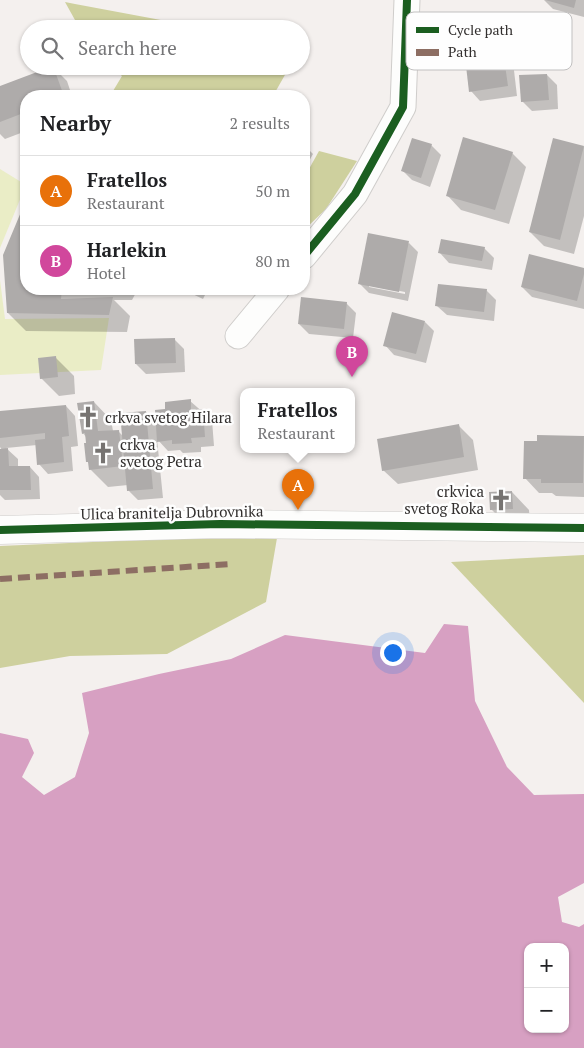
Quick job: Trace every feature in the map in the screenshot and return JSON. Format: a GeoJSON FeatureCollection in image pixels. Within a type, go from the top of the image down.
{"type":"FeatureCollection","features":[{"type":"Feature","properties":{"kind":"street"},"geometry":{"type":"LineString","coordinates":[[310,249],[355,194],[403,107],[406,27]]}},
{"type":"Feature","properties":{"kind":"street"},"geometry":{"type":"LineString","coordinates":[[238,336],[272,295]]}},
{"type":"Feature","properties":{"kind":"street","name":"Ulica branitelja Dubrovnika"},"geometry":{"type":"LineString","coordinates":[[0,530],[220,524],[584,528]]}},
{"type":"Feature","properties":{"kind":"green space"},"geometry":{"type":"Polygon","coordinates":[[[65,2],[161,20],[75,20],[65,2]]]}},
{"type":"Feature","properties":{"kind":"green space"},"geometry":{"type":"Polygon","coordinates":[[[121,75],[285,75],[276,90],[114,90],[122,76],[121,75]]]}},
{"type":"Feature","properties":{"kind":"green space"},"geometry":{"type":"Polygon","coordinates":[[[319,151],[357,161],[326,209],[310,224],[310,167],[319,151]]]}},
{"type":"Feature","properties":{"kind":"green space"},"geometry":{"type":"Polygon","coordinates":[[[0,169],[20,181],[20,200],[0,248],[0,169]]]}},
{"type":"Feature","properties":{"kind":"green space"},"geometry":{"type":"Polygon","coordinates":[[[0,280],[5,319],[109,318],[101,370],[0,375],[0,280]]]}},
{"type":"Feature","properties":{"kind":"green space"},"geometry":{"type":"Polygon","coordinates":[[[277,538],[266,602],[167,654],[70,656],[0,668],[0,546],[162,539],[277,538]]]}},
{"type":"Feature","properties":{"kind":"green space"},"geometry":{"type":"Polygon","coordinates":[[[584,555],[584,703],[451,562],[584,555]]]}},
{"type":"Feature","properties":{"kind":"shaded area"},"geometry":{"type":"Polygon","coordinates":[[[444,624],[468,626],[475,701],[507,767],[534,795],[584,794],[584,883],[558,897],[562,922],[579,927],[584,924],[584,1048],[0,1048],[0,733],[28,739],[34,753],[22,777],[44,795],[75,777],[89,733],[82,693],[231,659],[285,635],[425,653],[444,624]]]}},
{"type":"Feature","properties":{"kind":"building"},"geometry":{"type":"Polygon","coordinates":[[[545,0],[576,0],[574,8],[545,0]]]}},
{"type":"Feature","properties":{"kind":"building"},"geometry":{"type":"Polygon","coordinates":[[[466,70],[506,70],[508,86],[469,92],[466,70]]]}},
{"type":"Feature","properties":{"kind":"building"},"geometry":{"type":"Polygon","coordinates":[[[547,74],[549,100],[521,102],[519,75],[547,74]]]}},
{"type":"Feature","properties":{"kind":"building"},"geometry":{"type":"Polygon","coordinates":[[[29,75],[56,75],[62,90],[20,90],[20,114],[0,122],[0,86],[29,75]]]}},
{"type":"Feature","properties":{"kind":"building"},"geometry":{"type":"Polygon","coordinates":[[[463,137],[513,152],[495,210],[446,196],[463,137]]]}},
{"type":"Feature","properties":{"kind":"building"},"geometry":{"type":"Polygon","coordinates":[[[412,138],[432,144],[421,178],[401,171],[412,138]]]}},
{"type":"Feature","properties":{"kind":"building"},"geometry":{"type":"Polygon","coordinates":[[[553,138],[584,146],[560,240],[529,232],[553,138]]]}},
{"type":"Feature","properties":{"kind":"building"},"geometry":{"type":"Polygon","coordinates":[[[20,214],[20,295],[61,295],[61,299],[113,297],[109,315],[7,313],[3,255],[20,214]]]}},
{"type":"Feature","properties":{"kind":"building"},"geometry":{"type":"Polygon","coordinates":[[[368,233],[409,241],[399,292],[358,284],[368,233]]]}},
{"type":"Feature","properties":{"kind":"building"},"geometry":{"type":"Polygon","coordinates":[[[441,239],[485,247],[482,261],[438,253],[441,239]]]}},
{"type":"Feature","properties":{"kind":"building"},"geometry":{"type":"Polygon","coordinates":[[[529,254],[584,268],[577,301],[521,287],[529,254]]]}},
{"type":"Feature","properties":{"kind":"building"},"geometry":{"type":"Polygon","coordinates":[[[438,284],[487,289],[484,312],[435,306],[438,284]]]}},
{"type":"Feature","properties":{"kind":"building"},"geometry":{"type":"Polygon","coordinates":[[[301,297],[347,302],[344,329],[298,324],[301,297]]]}},
{"type":"Feature","properties":{"kind":"building"},"geometry":{"type":"Polygon","coordinates":[[[392,312],[425,321],[416,354],[383,346],[392,312]]]}},
{"type":"Feature","properties":{"kind":"building"},"geometry":{"type":"Polygon","coordinates":[[[175,338],[176,363],[135,364],[134,339],[175,338]]]}},
{"type":"Feature","properties":{"kind":"building"},"geometry":{"type":"Polygon","coordinates":[[[56,356],[58,377],[40,379],[38,358],[56,356]]]}},
{"type":"Feature","properties":{"kind":"building"},"geometry":{"type":"Polygon","coordinates":[[[191,399],[191,410],[203,409],[205,437],[191,438],[192,443],[172,444],[172,440],[157,442],[155,410],[165,409],[165,402],[191,399]]]}},
{"type":"Feature","properties":{"kind":"building","name":"crkva svetog Petra"},"geometry":{"type":"Polygon","coordinates":[[[94,401],[98,431],[119,430],[123,466],[89,470],[88,462],[86,462],[85,433],[82,434],[77,403],[94,401]]]}},
{"type":"Feature","properties":{"kind":"building"},"geometry":{"type":"Polygon","coordinates":[[[66,405],[69,436],[62,437],[64,462],[37,465],[35,440],[45,439],[45,433],[0,438],[0,411],[66,405]]]}},
{"type":"Feature","properties":{"kind":"building"},"geometry":{"type":"Polygon","coordinates":[[[146,411],[153,489],[127,491],[120,413],[146,411]]]}},
{"type":"Feature","properties":{"kind":"building"},"geometry":{"type":"Polygon","coordinates":[[[459,424],[464,457],[382,471],[377,439],[459,424]]]}},
{"type":"Feature","properties":{"kind":"building"},"geometry":{"type":"Polygon","coordinates":[[[537,435],[584,436],[583,483],[541,483],[541,479],[523,479],[524,441],[537,441],[537,435]]]}},
{"type":"Feature","properties":{"kind":"building"},"geometry":{"type":"Polygon","coordinates":[[[8,448],[9,466],[30,466],[31,490],[0,490],[0,449],[8,448]]]}},
{"type":"Feature","properties":{"kind":"building","name":"crkvica svetog Roka"},"geometry":{"type":"Polygon","coordinates":[[[512,491],[513,509],[490,510],[489,492],[512,491]]]}},
{"type":"Feature","properties":{"kind":"marked path"},"geometry":{"type":"LineString","coordinates":[[0,579],[232,564]]}},
{"type":"Feature","properties":{"kind":"cycle path"},"geometry":{"type":"LineString","coordinates":[[407,0],[407,12]]}},
{"type":"Feature","properties":{"kind":"cycle path"},"geometry":{"type":"LineString","coordinates":[[310,249],[355,194],[403,107],[406,27]]}},
{"type":"Feature","properties":{"kind":"cycle path"},"geometry":{"type":"LineString","coordinates":[[0,530],[220,524],[584,528]]}},
{"type":"Feature","properties":{"kind":"place","name":"Harlekin"},"geometry":{"type":"Point","coordinates":[352,377]}},
{"type":"Feature","properties":{"kind":"place","name":"crkva svetog Hilara"},"geometry":{"type":"Point","coordinates":[88,417]}},
{"type":"Feature","properties":{"kind":"place","name":"crkva svetog Petra"},"geometry":{"type":"Point","coordinates":[103,453]}},
{"type":"Feature","properties":{"kind":"place","name":"crkvica svetog Roka"},"geometry":{"type":"Point","coordinates":[501,500]}},
{"type":"Feature","properties":{"kind":"place","name":"Fratellos"},"geometry":{"type":"Point","coordinates":[298,510]}}]}
